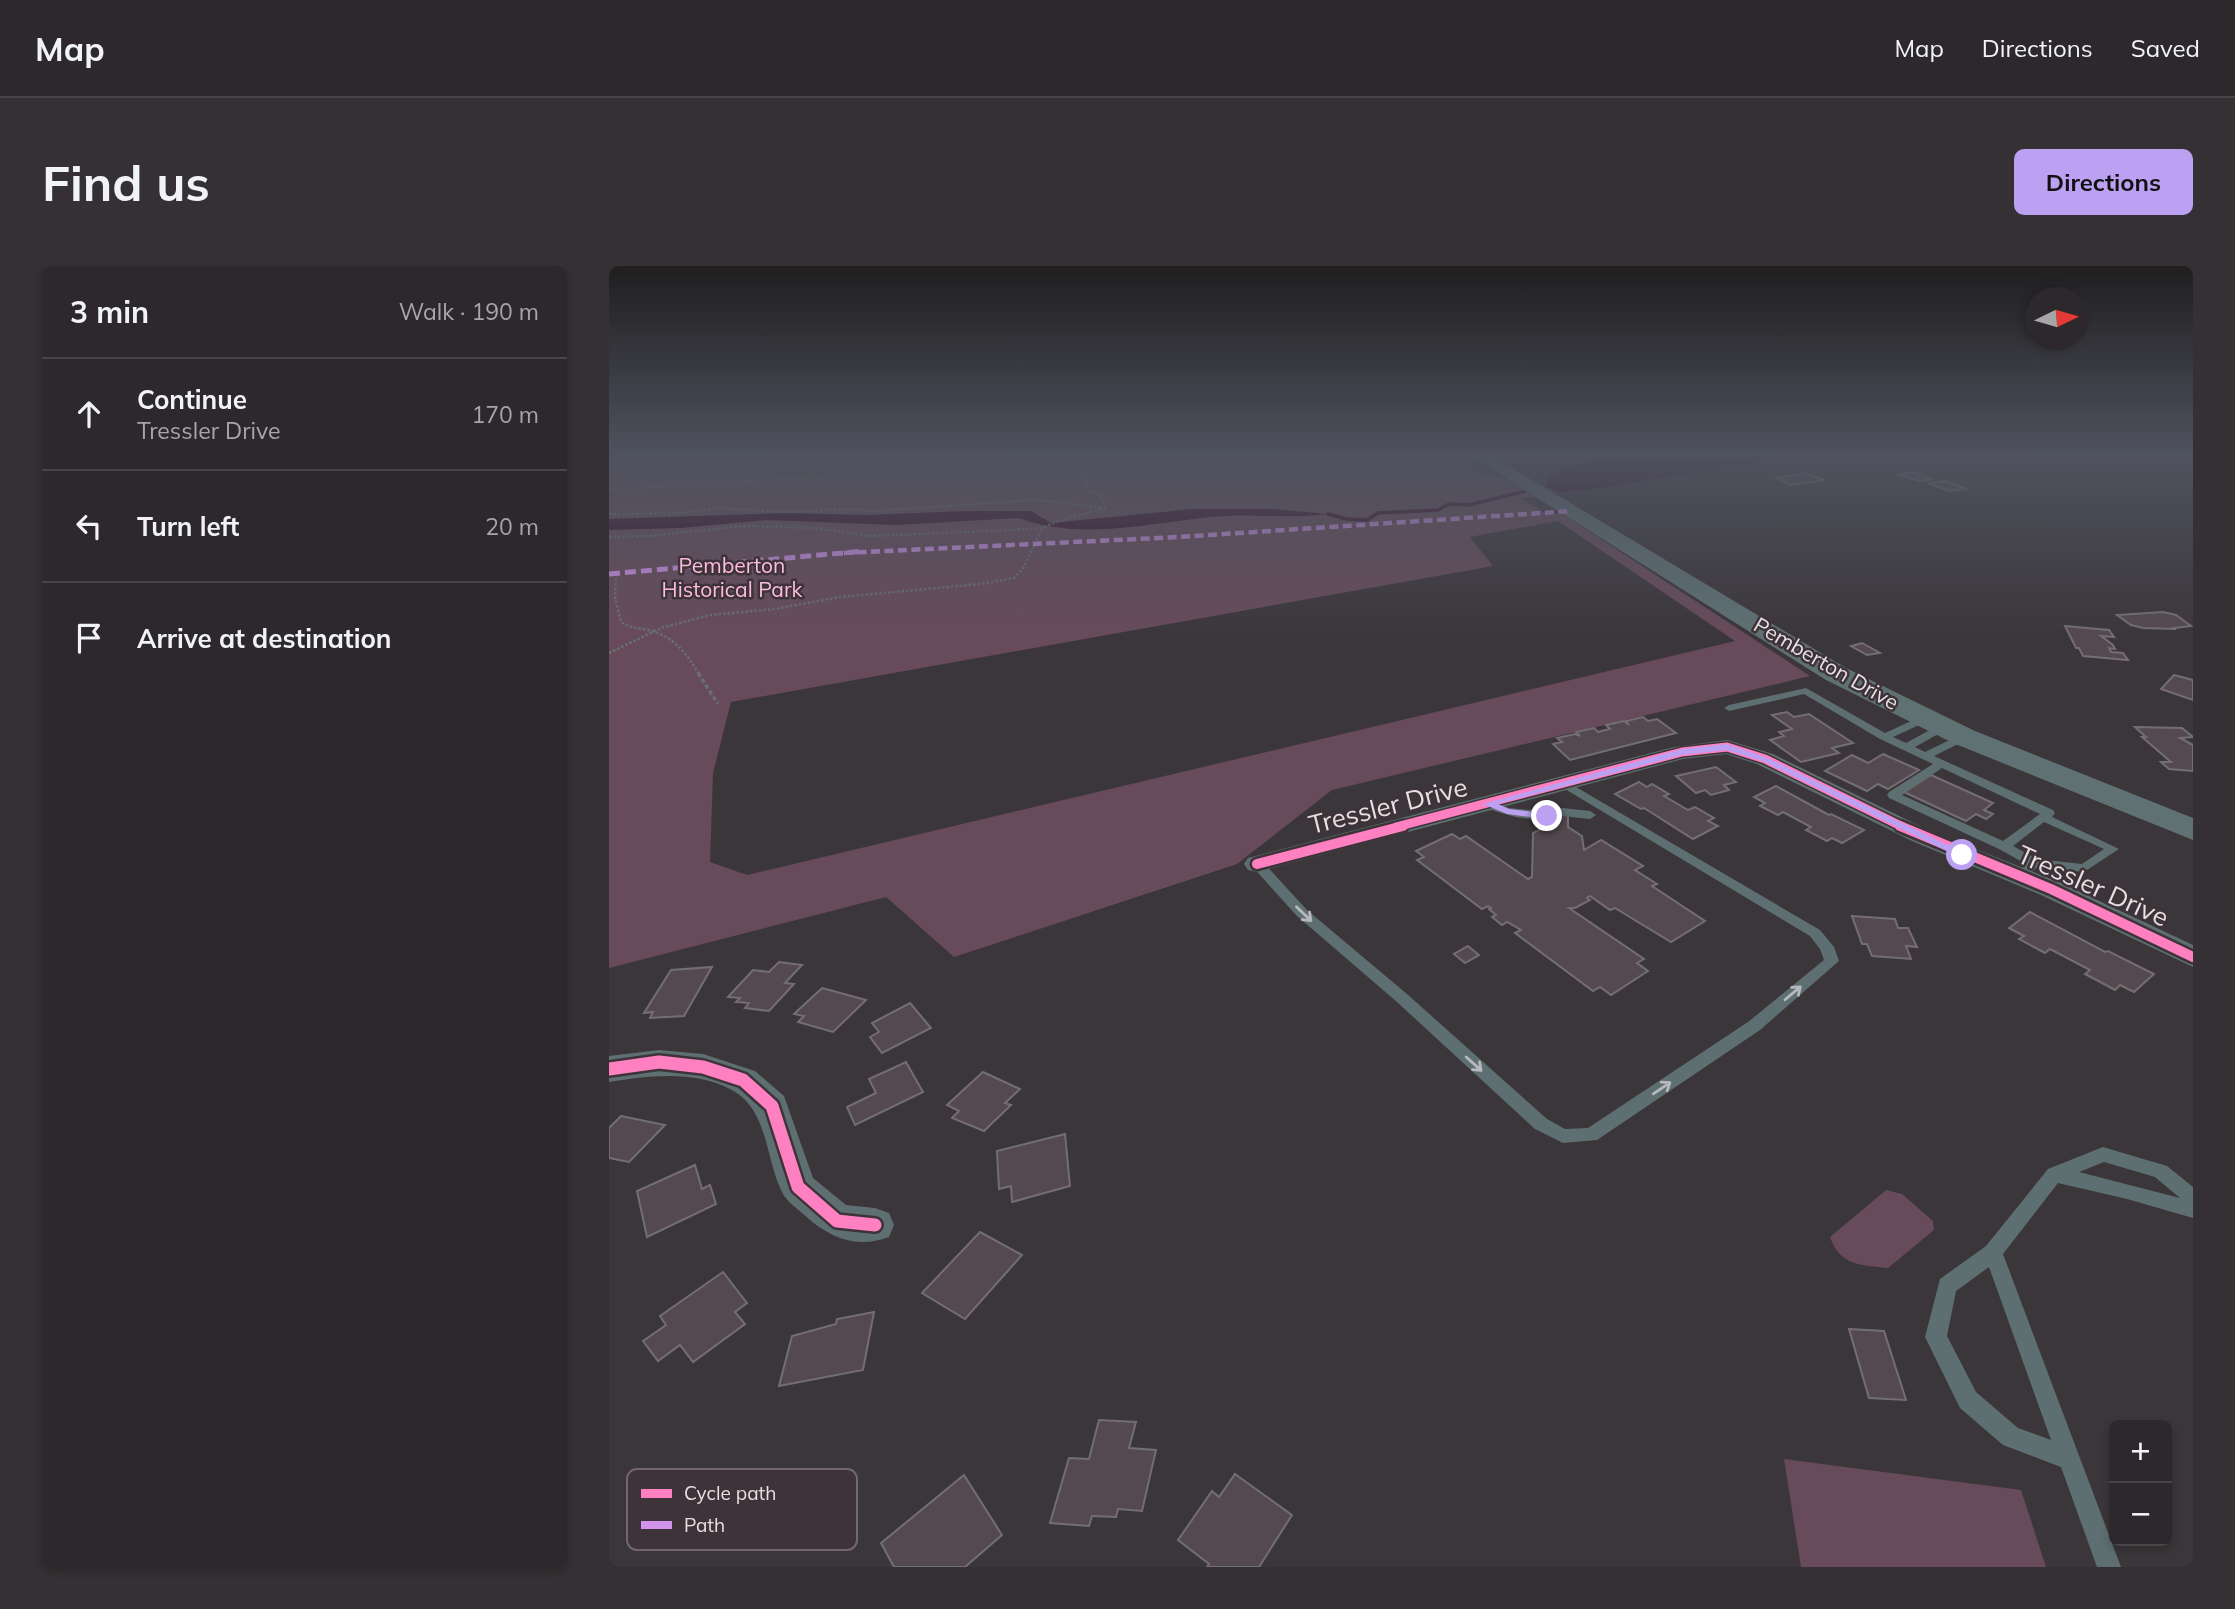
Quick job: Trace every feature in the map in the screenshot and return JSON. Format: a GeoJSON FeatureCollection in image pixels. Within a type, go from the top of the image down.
{"type":"FeatureCollection","features":[{"type":"Feature","properties":{"kind":"street","name":"Pemberton Drive"},"geometry":{"type":"LineString","coordinates":[[1579,517],[1836,674],[1944,727],[2193,830]]}},
{"type":"Feature","properties":{"kind":"street","name":"Tressler Drive"},"geometry":{"type":"LineString","coordinates":[[1258,863],[1682,752],[1727,747],[1765,760],[1921,836],[2027,870],[2193,957]]}},
{"type":"Feature","properties":{"kind":"street"},"geometry":{"type":"LineString","coordinates":[[609,1069],[659,1062],[703,1067],[743,1080],[772,1106],[797,1187],[837,1221],[875,1225]]}},
{"type":"Feature","properties":{"kind":"lane"},"geometry":{"type":"LineString","coordinates":[[1729,708],[1805,691],[1884,737],[2015,795],[2049,813],[2004,846]]}},
{"type":"Feature","properties":{"kind":"lane"},"geometry":{"type":"LineString","coordinates":[[1884,737],[1944,727]]}},
{"type":"Feature","properties":{"kind":"lane"},"geometry":{"type":"LineString","coordinates":[[1906,747],[1944,727]]}},
{"type":"Feature","properties":{"kind":"lane"},"geometry":{"type":"LineString","coordinates":[[1925,756],[1944,727]]}},
{"type":"Feature","properties":{"kind":"lane"},"geometry":{"type":"LineString","coordinates":[[1940,764],[1893,795],[2004,846],[2027,870],[2084,868],[2113,849],[2043,817]]}},
{"type":"Feature","properties":{"kind":"lane"},"geometry":{"type":"LineString","coordinates":[[1258,863],[1302,913],[1402,998],[1541,1124],[1563,1136],[1591,1135],[1754,1026],[1832,961],[1827,947],[1815,933],[1564,784]]}},
{"type":"Feature","properties":{"kind":"lane"},"geometry":{"type":"LineString","coordinates":[[1488,804],[1507,811],[1547,816]]}},
{"type":"Feature","properties":{"kind":"lane"},"geometry":{"type":"LineString","coordinates":[[1528,814],[1544,810],[1590,815]]}},
{"type":"Feature","properties":{"kind":"lane"},"geometry":{"type":"LineString","coordinates":[[1568,817],[1611,812]]}},
{"type":"Feature","properties":{"kind":"lane"},"geometry":{"type":"LineString","coordinates":[[2070,1459],[2011,1437],[1968,1400],[1936,1337],[1947,1286],[1993,1252],[2054,1174],[2103,1154],[2161,1171],[2193,1198]]}},
{"type":"Feature","properties":{"kind":"lane"},"geometry":{"type":"LineString","coordinates":[[2054,1174],[2193,1210]]}},
{"type":"Feature","properties":{"kind":"lane"},"geometry":{"type":"LineString","coordinates":[[1993,1252],[2109,1567]]}},
{"type":"Feature","properties":{"kind":"path"},"geometry":{"type":"LineString","coordinates":[[609,537],[642,537],[742,526],[814,528],[871,536],[1043,528],[1055,522],[1080,517]]}},
{"type":"Feature","properties":{"kind":"path"},"geometry":{"type":"LineString","coordinates":[[609,653],[650,632],[710,615],[1014,578],[1022,570],[1043,528]]}},
{"type":"Feature","properties":{"kind":"path"},"geometry":{"type":"LineString","coordinates":[[616,573],[613,602],[617,617],[625,626],[650,632],[676,643],[718,704]]}},
{"type":"Feature","properties":{"kind":"green space","name":"Pemberton Historical Park"},"geometry":{"type":"Polygon","coordinates":[[[609,517],[1567,517],[1810,676],[1332,790],[1237,864],[954,957],[886,897],[609,968],[609,517]],[[1558,521],[1470,537],[1493,566],[731,702],[713,773],[710,862],[747,875],[1735,641],[1558,521]]]}},
{"type":"Feature","properties":{"kind":"green space"},"geometry":{"type":"Polygon","coordinates":[[[1886,1190],[1902,1194],[1933,1221],[1934,1230],[1888,1268],[1860,1265],[1846,1259],[1839,1254],[1830,1237],[1886,1190]]]}},
{"type":"Feature","properties":{"kind":"green space"},"geometry":{"type":"Polygon","coordinates":[[[1784,1459],[2021,1490],[2046,1567],[1801,1567],[1784,1459]]]}},
{"type":"Feature","properties":{"kind":"shaded area"},"geometry":{"type":"Polygon","coordinates":[[[676,517],[1041,517],[1051,523],[1114,517],[1217,517],[1096,529],[1070,529],[1019,518],[895,525],[766,520],[681,528],[609,530],[609,519],[676,517]]]}},
{"type":"Feature","properties":{"kind":"building"},"geometry":{"type":"Polygon","coordinates":[[[2163,612],[2176,615],[2191,626],[2174,628],[2176,629],[2143,628],[2131,625],[2117,615],[2163,612]]]}},
{"type":"Feature","properties":{"kind":"building"},"geometry":{"type":"Polygon","coordinates":[[[2065,626],[2109,630],[2114,637],[2101,636],[2113,645],[2115,649],[2109,648],[2111,652],[2123,653],[2128,660],[2083,656],[2065,626]]]}},
{"type":"Feature","properties":{"kind":"building"},"geometry":{"type":"Polygon","coordinates":[[[1862,643],[1880,653],[1867,655],[1851,646],[1862,643]]]}},
{"type":"Feature","properties":{"kind":"building"},"geometry":{"type":"Polygon","coordinates":[[[2174,675],[2193,680],[2193,700],[2161,689],[2174,675]]]}},
{"type":"Feature","properties":{"kind":"building"},"geometry":{"type":"Polygon","coordinates":[[[1787,712],[1794,717],[1809,714],[1853,743],[1832,748],[1839,753],[1801,762],[1770,740],[1784,736],[1779,732],[1792,729],[1772,715],[1787,712]]]}},
{"type":"Feature","properties":{"kind":"building"},"geometry":{"type":"Polygon","coordinates":[[[1643,717],[1648,721],[1657,719],[1676,733],[1570,760],[1553,744],[1562,742],[1557,738],[1575,734],[1580,736],[1576,732],[1594,728],[1598,732],[1610,729],[1606,725],[1624,721],[1629,725],[1626,721],[1643,717]]]}},
{"type":"Feature","properties":{"kind":"building"},"geometry":{"type":"Polygon","coordinates":[[[2135,727],[2182,728],[2193,737],[2180,738],[2193,745],[2193,771],[2169,769],[2161,762],[2171,762],[2142,737],[2146,737],[2135,727]]]}},
{"type":"Feature","properties":{"kind":"building"},"geometry":{"type":"Polygon","coordinates":[[[1883,754],[1919,770],[1888,789],[1878,784],[1867,791],[1825,771],[1852,755],[1868,763],[1883,754]]]}},
{"type":"Feature","properties":{"kind":"building"},"geometry":{"type":"Polygon","coordinates":[[[1716,767],[1736,782],[1724,785],[1729,790],[1711,795],[1705,790],[1696,793],[1676,776],[1716,767]]]}},
{"type":"Feature","properties":{"kind":"building"},"geometry":{"type":"Polygon","coordinates":[[[1931,775],[1993,803],[1984,810],[1993,814],[1986,819],[1976,814],[1966,821],[1904,792],[1931,775]]]}},
{"type":"Feature","properties":{"kind":"building"},"geometry":{"type":"Polygon","coordinates":[[[1639,782],[1647,787],[1652,784],[1669,794],[1664,796],[1688,810],[1695,807],[1714,818],[1708,821],[1718,826],[1693,839],[1644,808],[1641,809],[1615,794],[1639,782]]]}},
{"type":"Feature","properties":{"kind":"building"},"geometry":{"type":"Polygon","coordinates":[[[1776,786],[1829,815],[1864,830],[1842,843],[1832,838],[1827,841],[1806,830],[1811,827],[1783,812],[1778,815],[1760,806],[1765,803],[1754,797],[1776,786]]]}},
{"type":"Feature","properties":{"kind":"building"},"geometry":{"type":"Polygon","coordinates":[[[1547,813],[1568,814],[1568,827],[1582,836],[1584,850],[1601,840],[1643,866],[1635,870],[1657,884],[1652,886],[1705,921],[1671,942],[1615,908],[1610,910],[1590,896],[1587,898],[1590,900],[1575,908],[1569,908],[1644,959],[1637,963],[1648,971],[1611,995],[1600,987],[1593,991],[1515,933],[1521,930],[1507,922],[1502,925],[1492,917],[1496,915],[1489,909],[1491,908],[1488,906],[1482,909],[1417,860],[1424,857],[1416,851],[1452,834],[1460,839],[1466,836],[1528,879],[1532,877],[1533,833],[1547,826],[1547,813]]]}},
{"type":"Feature","properties":{"kind":"building"},"geometry":{"type":"Polygon","coordinates":[[[2030,912],[2105,952],[2108,951],[2154,974],[2134,992],[2120,985],[2115,990],[2085,974],[2090,970],[2050,949],[2045,953],[2019,939],[2024,936],[2009,928],[2030,912]]]}},
{"type":"Feature","properties":{"kind":"building"},"geometry":{"type":"Polygon","coordinates":[[[1852,916],[1895,919],[1898,928],[1908,928],[1917,947],[1906,946],[1911,959],[1872,956],[1867,944],[1862,944],[1852,916]]]}},
{"type":"Feature","properties":{"kind":"building"},"geometry":{"type":"Polygon","coordinates":[[[1468,946],[1479,955],[1465,963],[1454,954],[1468,946]]]}},
{"type":"Feature","properties":{"kind":"building"},"geometry":{"type":"Polygon","coordinates":[[[779,962],[802,965],[785,983],[794,984],[769,1011],[745,1008],[749,1003],[736,1002],[740,998],[728,997],[753,970],[769,972],[779,962]]]}},
{"type":"Feature","properties":{"kind":"building"},"geometry":{"type":"Polygon","coordinates":[[[712,967],[684,1016],[650,1018],[653,1012],[644,1013],[671,970],[712,967]]]}},
{"type":"Feature","properties":{"kind":"building"},"geometry":{"type":"Polygon","coordinates":[[[822,988],[866,1000],[833,1032],[798,1022],[804,1016],[794,1014],[822,988]]]}},
{"type":"Feature","properties":{"kind":"building"},"geometry":{"type":"Polygon","coordinates":[[[910,1003],[931,1028],[882,1053],[870,1037],[879,1032],[872,1023],[910,1003]]]}},
{"type":"Feature","properties":{"kind":"building"},"geometry":{"type":"Polygon","coordinates":[[[906,1062],[923,1092],[855,1125],[847,1107],[876,1093],[869,1079],[906,1062]]]}},
{"type":"Feature","properties":{"kind":"building"},"geometry":{"type":"Polygon","coordinates":[[[983,1072],[1020,1089],[1005,1103],[1011,1105],[984,1131],[952,1118],[959,1111],[947,1105],[983,1072]]]}},
{"type":"Feature","properties":{"kind":"building"},"geometry":{"type":"Polygon","coordinates":[[[621,1116],[665,1125],[629,1162],[609,1158],[609,1128],[621,1116]]]}},
{"type":"Feature","properties":{"kind":"building"},"geometry":{"type":"Polygon","coordinates":[[[1065,1134],[1070,1186],[1012,1202],[1011,1186],[999,1189],[997,1151],[1065,1134]]]}},
{"type":"Feature","properties":{"kind":"building"},"geometry":{"type":"Polygon","coordinates":[[[695,1165],[702,1189],[710,1185],[716,1204],[647,1237],[637,1191],[695,1165]]]}},
{"type":"Feature","properties":{"kind":"building"},"geometry":{"type":"Polygon","coordinates":[[[980,1232],[1022,1255],[965,1319],[922,1293],[980,1232]]]}},
{"type":"Feature","properties":{"kind":"building"},"geometry":{"type":"Polygon","coordinates":[[[723,1272],[747,1303],[735,1312],[745,1324],[693,1362],[680,1345],[658,1361],[643,1341],[666,1325],[660,1316],[723,1272]]]}},
{"type":"Feature","properties":{"kind":"building"},"geometry":{"type":"Polygon","coordinates":[[[874,1312],[863,1370],[779,1386],[792,1336],[836,1324],[837,1319],[874,1312]]]}},
{"type":"Feature","properties":{"kind":"building"},"geometry":{"type":"Polygon","coordinates":[[[1849,1329],[1884,1331],[1906,1400],[1869,1398],[1849,1329]]]}},
{"type":"Feature","properties":{"kind":"building"},"geometry":{"type":"Polygon","coordinates":[[[1099,1420],[1136,1422],[1129,1448],[1156,1450],[1142,1511],[1118,1509],[1116,1517],[1092,1516],[1089,1526],[1050,1523],[1069,1458],[1089,1459],[1099,1420]]]}},
{"type":"Feature","properties":{"kind":"building"},"geometry":{"type":"Polygon","coordinates":[[[1235,1474],[1292,1515],[1259,1567],[1207,1567],[1209,1564],[1178,1540],[1212,1491],[1219,1497],[1235,1474]]]}},
{"type":"Feature","properties":{"kind":"building"},"geometry":{"type":"Polygon","coordinates":[[[964,1475],[1002,1535],[965,1567],[894,1567],[881,1543],[964,1475]]]}},
{"type":"Feature","properties":{"kind":"waterway"},"geometry":{"type":"LineString","coordinates":[[1338,517],[1367,520],[1372,517]]}},
{"type":"Feature","properties":{"kind":"marked path"},"geometry":{"type":"LineString","coordinates":[[609,574],[891,549],[1179,537],[1485,517]]}},
{"type":"Feature","properties":{"kind":"cycle path"},"geometry":{"type":"LineString","coordinates":[[1257,864],[1682,752],[1727,747],[1765,759],[1921,836],[2051,889],[2193,957]]}},
{"type":"Feature","properties":{"kind":"cycle path"},"geometry":{"type":"LineString","coordinates":[[609,1069],[659,1062],[703,1067],[743,1080],[772,1106],[798,1187],[837,1221],[875,1225]]}},
{"type":"Feature","properties":{"kind":"route"},"geometry":{"type":"LineString","coordinates":[[1547,816],[1507,811],[1488,804],[1682,752],[1727,747],[1765,760],[1962,855]]}}]}
